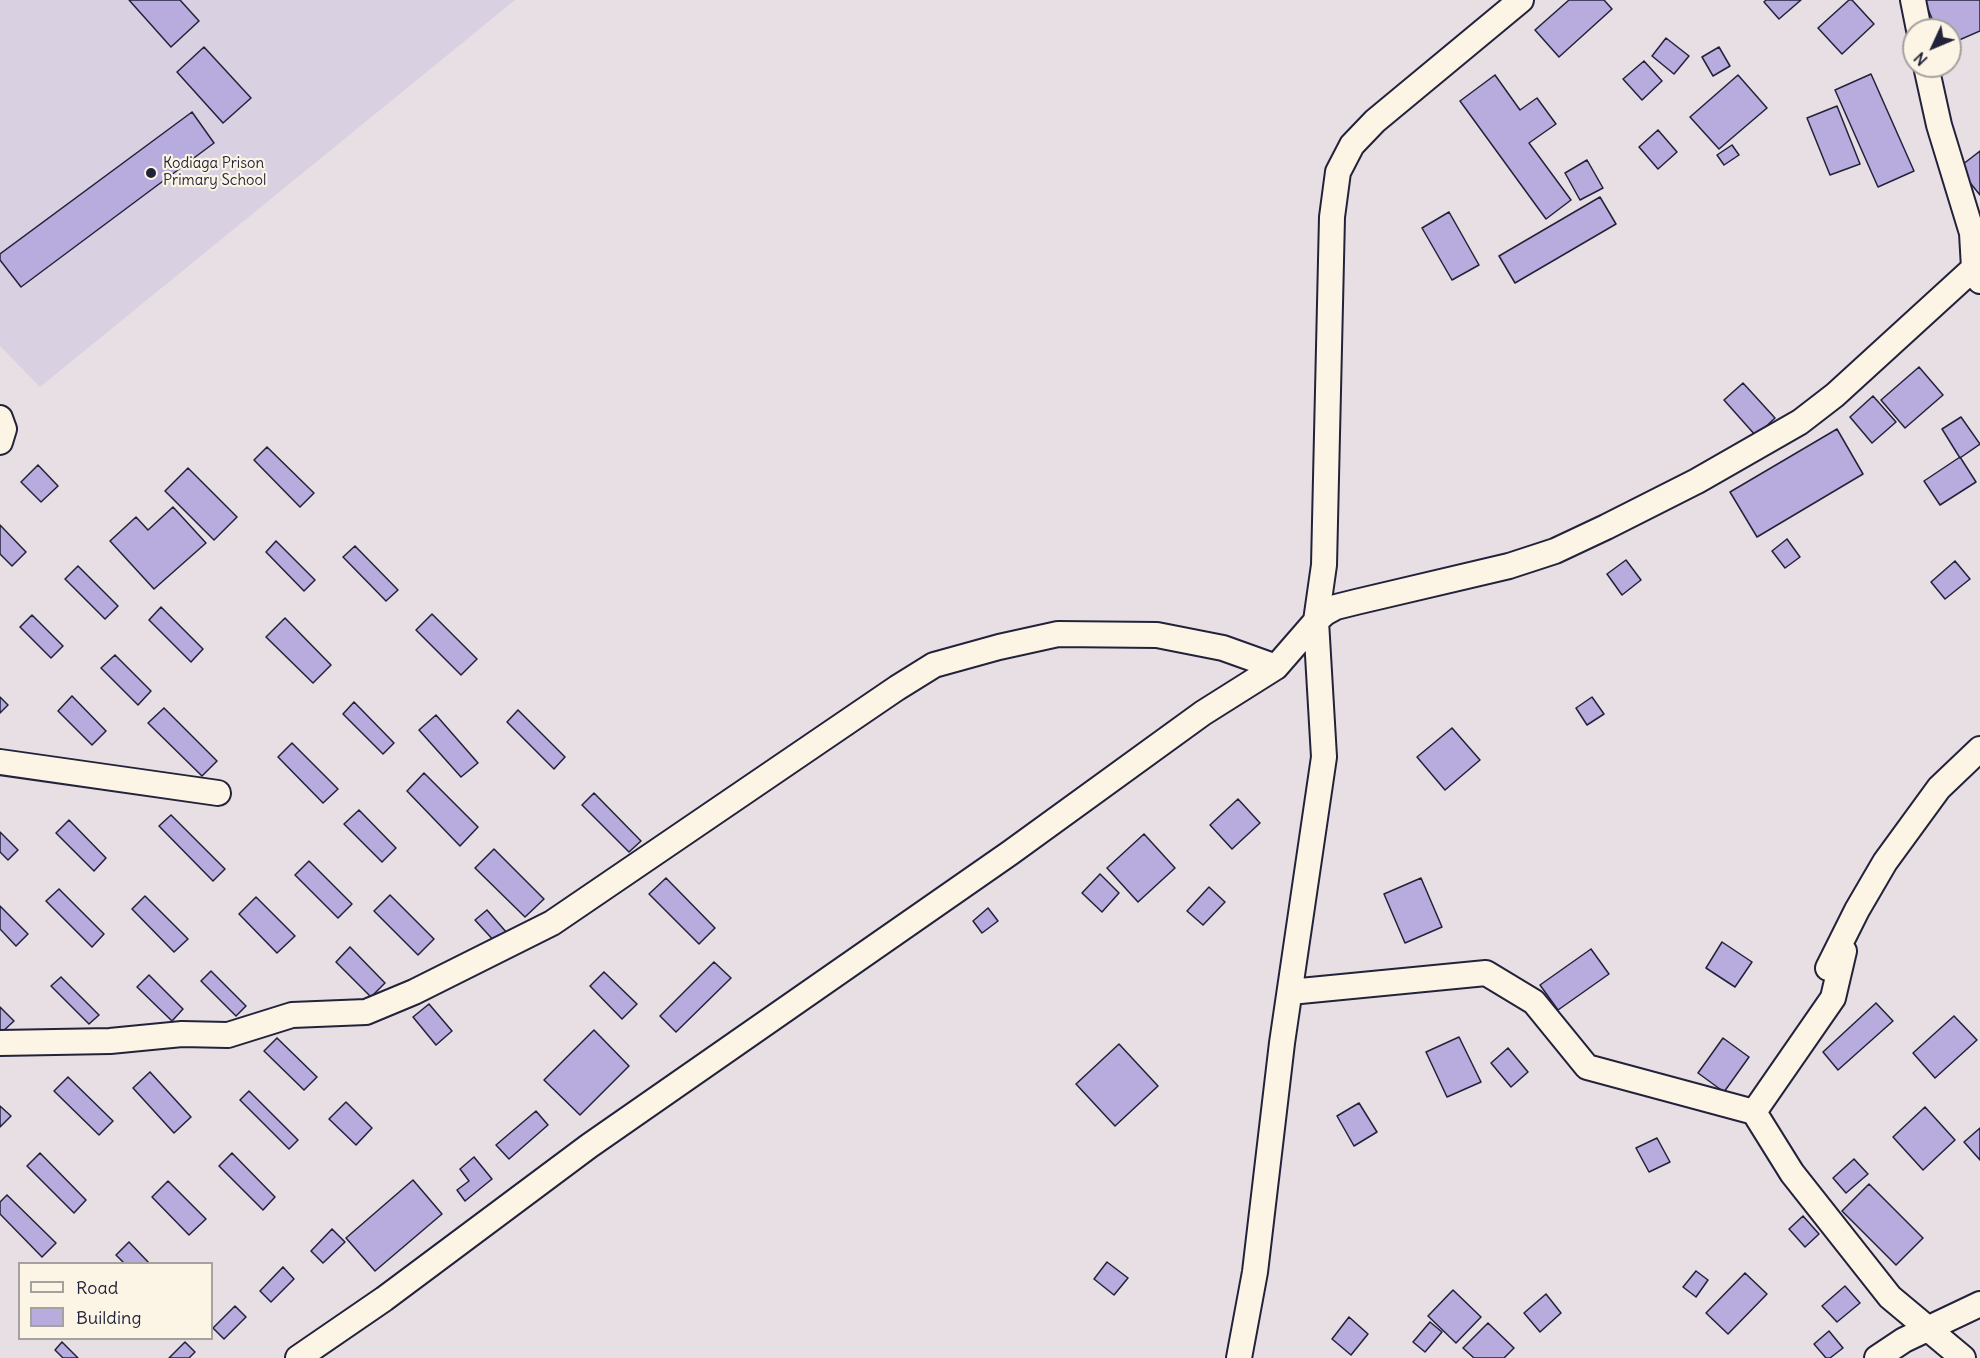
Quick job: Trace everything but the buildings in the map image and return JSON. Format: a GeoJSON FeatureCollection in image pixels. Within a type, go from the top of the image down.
{"type":"FeatureCollection","features":[{"type":"Feature","properties":{"kind":"street"},"geometry":{"type":"LineString","coordinates":[[1239,1358],[1255,1272],[1282,1043],[1324,757],[1316,621],[1324,565],[1332,217],[1338,172],[1352,145],[1375,121],[1521,0]]}},
{"type":"Feature","properties":{"kind":"street"},"geometry":{"type":"LineString","coordinates":[[1913,0],[1917,18]]}},
{"type":"Feature","properties":{"kind":"street"},"geometry":{"type":"LineString","coordinates":[[298,1358],[384,1299],[590,1146],[971,880],[1203,713],[1276,667],[1316,621],[1336,607],[1509,566],[1555,551],[1697,481],[1800,422],[1835,395],[1978,272],[1972,232],[1940,125],[1929,78]]}},
{"type":"Feature","properties":{"kind":"street"},"geometry":{"type":"LineString","coordinates":[[0,418],[4,429],[0,442]]}},
{"type":"Feature","properties":{"kind":"street"},"geometry":{"type":"LineString","coordinates":[[0,1043],[110,1041],[182,1034],[228,1035],[292,1015],[366,1012],[414,992],[552,923],[934,665],[999,647],[1058,634],[1069,634],[1157,635],[1223,648],[1276,667]]}},
{"type":"Feature","properties":{"kind":"street"},"geometry":{"type":"LineString","coordinates":[[1828,968],[1885,862],[1939,788],[1980,749]]}},
{"type":"Feature","properties":{"kind":"street"},"geometry":{"type":"LineString","coordinates":[[0,762],[218,793]]}},
{"type":"Feature","properties":{"kind":"street"},"geometry":{"type":"LineString","coordinates":[[1754,1112],[1833,998],[1849,926]]}},
{"type":"Feature","properties":{"kind":"street"},"geometry":{"type":"LineString","coordinates":[[1290,992],[1486,973],[1534,1002],[1587,1067],[1754,1112],[1792,1173],[1890,1297],[1963,1358]]}},
{"type":"Feature","properties":{"kind":"street"},"geometry":{"type":"LineString","coordinates":[[1878,1358],[1904,1340],[1980,1304]]}},
{"type":"Feature","properties":{"kind":"shaded area","name":"Kodiaga Prison Primary School"},"geometry":{"type":"Polygon","coordinates":[[[0,0],[515,0],[40,387],[0,346],[0,0]]]}},
{"type":"Feature","properties":{"kind":"place","name":"Kodiaga Prison Primary School"},"geometry":{"type":"Point","coordinates":[151,173]}}]}
